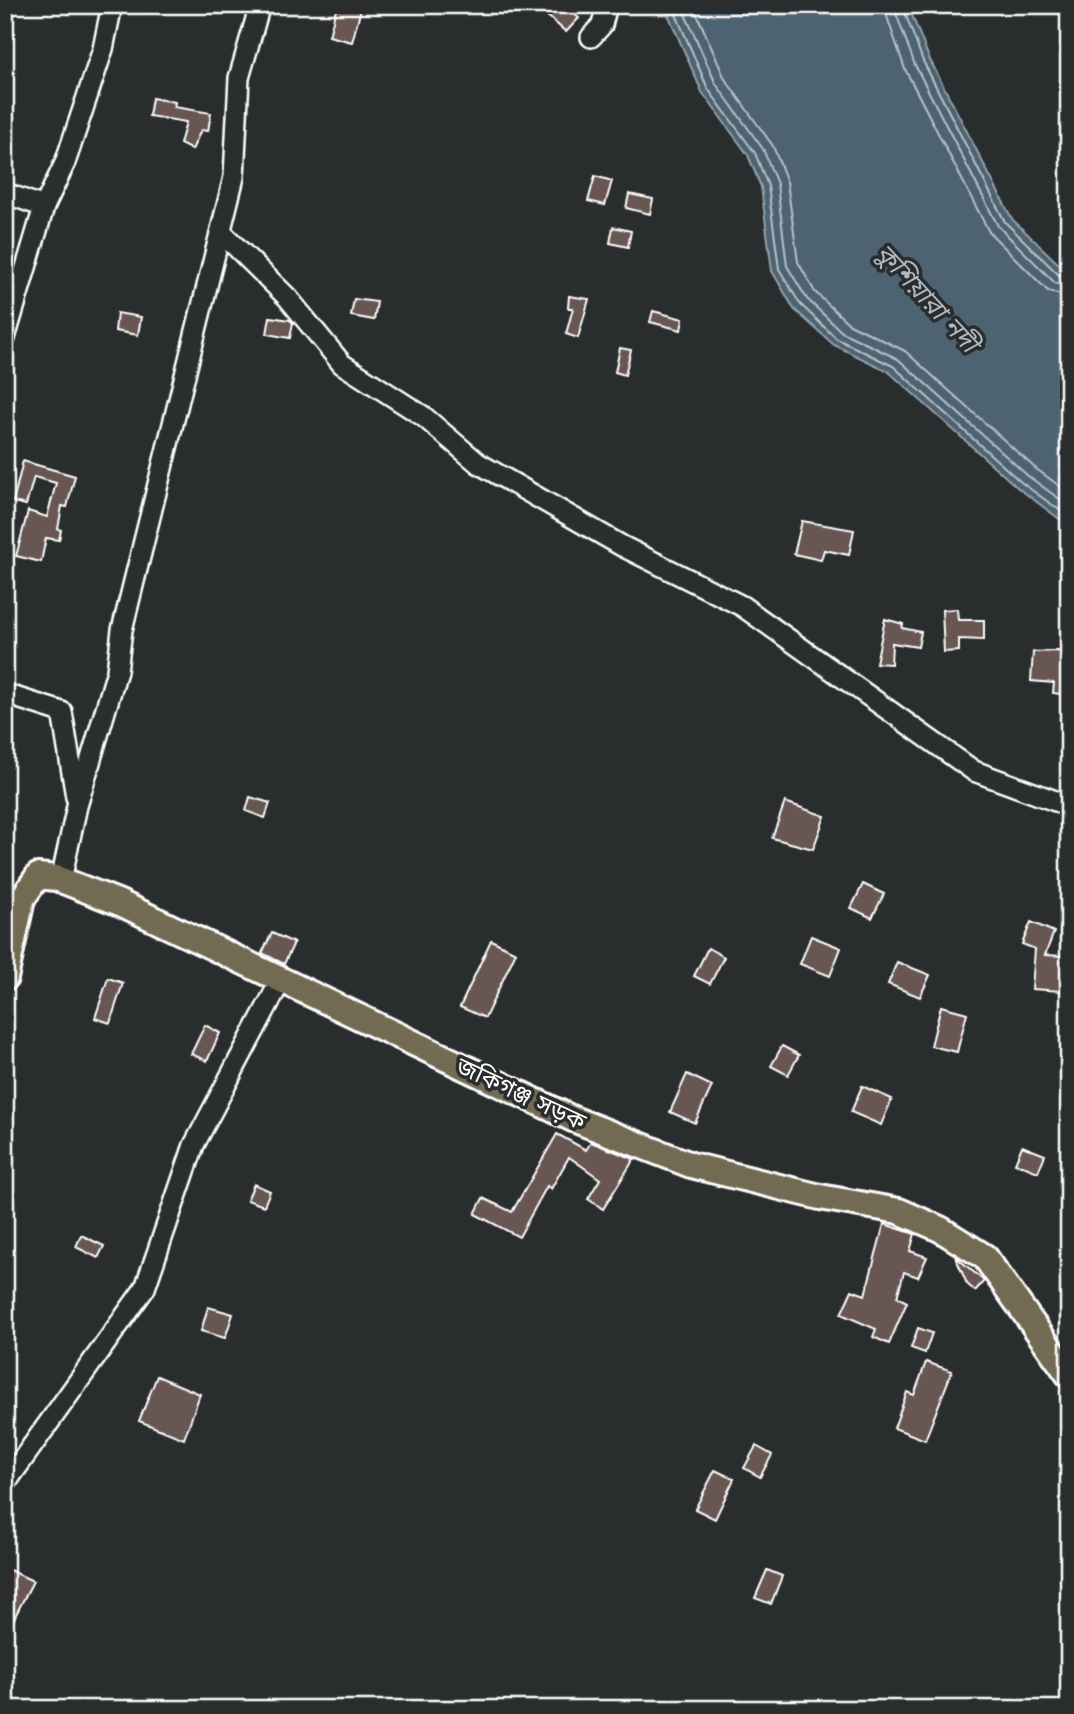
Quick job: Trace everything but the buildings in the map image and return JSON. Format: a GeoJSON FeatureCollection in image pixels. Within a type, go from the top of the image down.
{"type":"FeatureCollection","features":[{"type":"Feature","properties":{"kind":"main road"},"geometry":{"type":"LineString","coordinates":[[5,978],[22,899],[38,876],[59,879]]}},
{"type":"Feature","properties":{"kind":"main road","name":"জকিগঞ্জ সড়ক"},"geometry":{"type":"LineString","coordinates":[[59,879],[120,903],[573,1119],[691,1165],[820,1197],[899,1211],[940,1229],[985,1257],[1069,1375]]}},
{"type":"Feature","properties":{"kind":"street"},"geometry":{"type":"LineString","coordinates":[[5,338],[44,207],[65,163],[103,49],[112,5]]}},
{"type":"Feature","properties":{"kind":"street"},"geometry":{"type":"LineString","coordinates":[[59,879],[76,806],[117,671],[122,630],[234,177],[239,78],[260,5]]}},
{"type":"Feature","properties":{"kind":"street"},"geometry":{"type":"LineString","coordinates":[[591,37],[602,25],[607,5]]}},
{"type":"Feature","properties":{"kind":"street"},"geometry":{"type":"LineString","coordinates":[[5,193],[44,207]]}},
{"type":"Feature","properties":{"kind":"street"},"geometry":{"type":"LineString","coordinates":[[221,232],[288,298],[342,364],[423,416],[478,463],[622,546],[742,606],[883,710],[974,771],[1069,806]]}},
{"type":"Feature","properties":{"kind":"street"},"geometry":{"type":"LineString","coordinates":[[5,694],[62,712],[77,793],[59,879]]}},
{"type":"Feature","properties":{"kind":"street"},"geometry":{"type":"LineString","coordinates":[[5,1484],[145,1288],[194,1145],[281,980]]}},
{"type":"Feature","properties":{"kind":"water","name":"কুশিয়ারা নদী"},"geometry":{"type":"Polygon","coordinates":[[[664,5],[908,5],[929,58],[1012,219],[1069,274],[1069,526],[1018,488],[888,371],[834,345],[794,309],[772,271],[761,187],[748,155],[702,92],[664,5]]]}}]}
